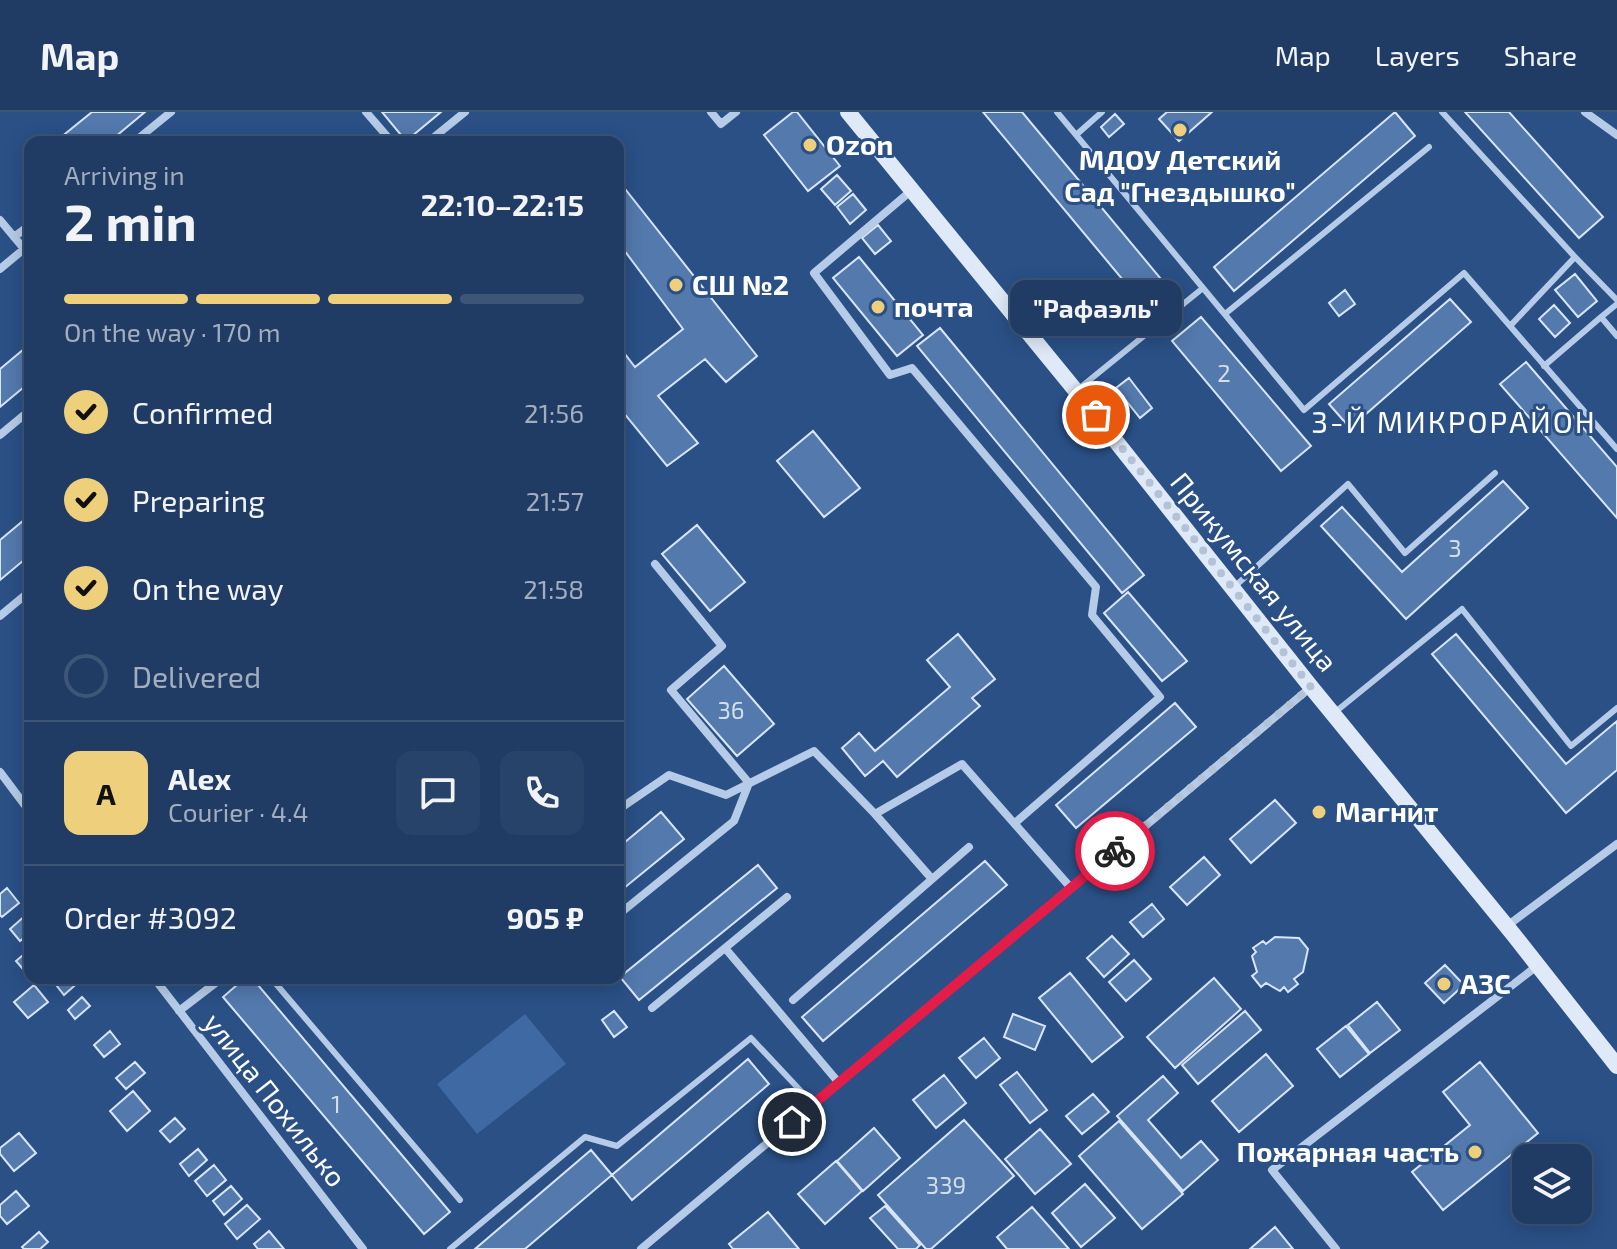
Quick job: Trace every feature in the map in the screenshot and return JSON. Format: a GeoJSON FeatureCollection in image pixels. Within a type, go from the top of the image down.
{"type":"FeatureCollection","features":[{"type":"Feature","properties":{"kind":"main road","name":"Прикумская улица"},"geometry":{"type":"LineString","coordinates":[[848,112],[1076,391],[1617,1066]]}},
{"type":"Feature","properties":{"kind":"street"},"geometry":{"type":"LineString","coordinates":[[141,136],[171,112]]}},
{"type":"Feature","properties":{"kind":"street"},"geometry":{"type":"LineString","coordinates":[[366,112],[387,136]]}},
{"type":"Feature","properties":{"kind":"street"},"geometry":{"type":"LineString","coordinates":[[435,136],[465,112]]}},
{"type":"Feature","properties":{"kind":"street"},"geometry":{"type":"LineString","coordinates":[[711,112],[721,124],[736,112]]}},
{"type":"Feature","properties":{"kind":"street"},"geometry":{"type":"LineString","coordinates":[[1585,112],[1617,135]]}},
{"type":"Feature","properties":{"kind":"street"},"geometry":{"type":"LineString","coordinates":[[912,190],[814,273],[890,375],[912,368],[1096,587],[1092,615],[1160,697],[1015,823]]}},
{"type":"Feature","properties":{"kind":"street"},"geometry":{"type":"LineString","coordinates":[[0,220],[24,249]]}},
{"type":"Feature","properties":{"kind":"street"},"geometry":{"type":"LineString","coordinates":[[14,237],[24,230]]}},
{"type":"Feature","properties":{"kind":"street"},"geometry":{"type":"LineString","coordinates":[[0,269],[24,254]]}},
{"type":"Feature","properties":{"kind":"street"},"geometry":{"type":"LineString","coordinates":[[0,435],[24,415]]}},
{"type":"Feature","properties":{"kind":"street"},"geometry":{"type":"LineString","coordinates":[[655,564],[722,646],[671,690],[749,783]]}},
{"type":"Feature","properties":{"kind":"street"},"geometry":{"type":"LineString","coordinates":[[0,616],[24,596]]}},
{"type":"Feature","properties":{"kind":"street"},"geometry":{"type":"LineString","coordinates":[[641,1249],[1311,687]]}},
{"type":"Feature","properties":{"kind":"street"},"geometry":{"type":"LineString","coordinates":[[624,806],[669,775],[726,795],[814,751],[932,879]]}},
{"type":"Feature","properties":{"kind":"street"},"geometry":{"type":"LineString","coordinates":[[875,814],[962,764],[1071,888]]}},
{"type":"Feature","properties":{"kind":"street"},"geometry":{"type":"LineString","coordinates":[[0,772],[24,804]]}},
{"type":"Feature","properties":{"kind":"street"},"geometry":{"type":"LineString","coordinates":[[624,910],[734,821],[749,783]]}},
{"type":"Feature","properties":{"kind":"street"},"geometry":{"type":"LineString","coordinates":[[1507,926],[1617,844]]}},
{"type":"Feature","properties":{"kind":"street"},"geometry":{"type":"LineString","coordinates":[[793,1000],[969,847]]}},
{"type":"Feature","properties":{"kind":"street"},"geometry":{"type":"LineString","coordinates":[[652,1008],[787,897]]}},
{"type":"Feature","properties":{"kind":"street"},"geometry":{"type":"LineString","coordinates":[[725,948],[839,1083]]}},
{"type":"Feature","properties":{"kind":"street"},"geometry":{"type":"LineString","coordinates":[[1336,1249],[1272,1170],[1538,965]]}},
{"type":"Feature","properties":{"kind":"street","name":"улица Похилько"},"geometry":{"type":"LineString","coordinates":[[159,984],[363,1249]]}},
{"type":"Feature","properties":{"kind":"street"},"geometry":{"type":"LineString","coordinates":[[179,1011],[214,984]]}},
{"type":"Feature","properties":{"kind":"lane"},"geometry":{"type":"LineString","coordinates":[[1057,112],[1304,410],[1464,273],[1617,449]]}},
{"type":"Feature","properties":{"kind":"lane"},"geometry":{"type":"LineString","coordinates":[[1076,135],[1102,112]]}},
{"type":"Feature","properties":{"kind":"lane"},"geometry":{"type":"LineString","coordinates":[[1442,112],[1617,302],[1544,366]]}},
{"type":"Feature","properties":{"kind":"lane"},"geometry":{"type":"LineString","coordinates":[[1225,314],[1429,147]]}},
{"type":"Feature","properties":{"kind":"lane"},"geometry":{"type":"LineString","coordinates":[[1510,326],[1575,257]]}},
{"type":"Feature","properties":{"kind":"lane"},"geometry":{"type":"LineString","coordinates":[[1076,391],[1203,288]]}},
{"type":"Feature","properties":{"kind":"lane"},"geometry":{"type":"LineString","coordinates":[[1601,317],[1617,336]]}},
{"type":"Feature","properties":{"kind":"lane"},"geometry":{"type":"LineString","coordinates":[[1233,588],[1348,484],[1405,553],[1495,473]]}},
{"type":"Feature","properties":{"kind":"lane"},"geometry":{"type":"LineString","coordinates":[[1334,714],[1462,609],[1571,746],[1617,708]]}},
{"type":"Feature","properties":{"kind":"lane"},"geometry":{"type":"LineString","coordinates":[[276,984],[460,1200]]}},
{"type":"Feature","properties":{"kind":"lane"},"geometry":{"type":"LineString","coordinates":[[450,1249],[585,1137],[617,1146],[751,1038],[813,1104]]}},
{"type":"Feature","properties":{"kind":"shaded area"},"geometry":{"type":"Polygon","coordinates":[[[525,1014],[566,1064],[477,1134],[437,1084],[525,1014]]]}},
{"type":"Feature","properties":{"kind":"building"},"geometry":{"type":"Polygon","coordinates":[[[92,112],[145,112],[116,136],[62,136],[92,112]]]}},
{"type":"Feature","properties":{"kind":"building"},"geometry":{"type":"Polygon","coordinates":[[[382,112],[441,112],[412,136],[402,136],[382,112]]]}},
{"type":"Feature","properties":{"kind":"building"},"geometry":{"type":"Polygon","coordinates":[[[797,112],[840,166],[808,191],[764,135],[797,112]]]}},
{"type":"Feature","properties":{"kind":"building"},"geometry":{"type":"Polygon","coordinates":[[[983,112],[1022,112],[1171,291],[1148,310],[983,112]]]}},
{"type":"Feature","properties":{"kind":"building","name":"МДОУ Детский Сад \"Гнездышко\""},"geometry":{"type":"Polygon","coordinates":[[[1167,112],[1212,112],[1179,141],[1159,119],[1167,112]]]}},
{"type":"Feature","properties":{"kind":"building"},"geometry":{"type":"Polygon","coordinates":[[[1395,112],[1415,136],[1234,291],[1214,267],[1395,112]]]}},
{"type":"Feature","properties":{"kind":"building"},"geometry":{"type":"Polygon","coordinates":[[[1465,112],[1509,112],[1603,217],[1579,238],[1465,112]]]}},
{"type":"Feature","properties":{"kind":"building"},"geometry":{"type":"Polygon","coordinates":[[[1115,114],[1124,124],[1109,137],[1101,127],[1115,114]]]}},
{"type":"Feature","properties":{"kind":"building"},"geometry":{"type":"Polygon","coordinates":[[[837,175],[851,191],[835,205],[821,189],[837,175]]]}},
{"type":"Feature","properties":{"kind":"building","name":"СШ №2"},"geometry":{"type":"Polygon","coordinates":[[[624,188],[757,356],[726,382],[705,359],[658,396],[698,443],[667,466],[624,413],[624,353],[635,367],[683,329],[624,250],[624,188]]]}},
{"type":"Feature","properties":{"kind":"building"},"geometry":{"type":"Polygon","coordinates":[[[853,194],[866,210],[850,224],[837,207],[853,194]]]}},
{"type":"Feature","properties":{"kind":"building"},"geometry":{"type":"Polygon","coordinates":[[[878,225],[891,241],[875,254],[862,238],[878,225]]]}},
{"type":"Feature","properties":{"kind":"building","name":"почта"},"geometry":{"type":"Polygon","coordinates":[[[859,257],[923,335],[897,356],[833,278],[859,257]]]}},
{"type":"Feature","properties":{"kind":"building"},"geometry":{"type":"Polygon","coordinates":[[[1575,274],[1597,301],[1578,317],[1555,290],[1575,274]]]}},
{"type":"Feature","properties":{"kind":"building"},"geometry":{"type":"Polygon","coordinates":[[[1345,290],[1355,304],[1339,316],[1329,303],[1345,290]]]}},
{"type":"Feature","properties":{"kind":"building"},"geometry":{"type":"Polygon","coordinates":[[[1450,299],[1471,322],[1350,428],[1329,404],[1450,299]]]}},
{"type":"Feature","properties":{"kind":"building"},"geometry":{"type":"Polygon","coordinates":[[[1554,305],[1570,323],[1555,337],[1539,319],[1554,305]]]}},
{"type":"Feature","properties":{"kind":"building"},"geometry":{"type":"Polygon","coordinates":[[[1201,317],[1311,446],[1281,471],[1172,341],[1201,317]]]}},
{"type":"Feature","properties":{"kind":"building"},"geometry":{"type":"Polygon","coordinates":[[[940,328],[1144,575],[1122,593],[917,346],[940,328]]]}},
{"type":"Feature","properties":{"kind":"building"},"geometry":{"type":"Polygon","coordinates":[[[24,349],[24,387],[0,407],[0,369],[24,349]]]}},
{"type":"Feature","properties":{"kind":"building"},"geometry":{"type":"Polygon","coordinates":[[[1526,362],[1617,467],[1617,518],[1500,384],[1526,362]]]}},
{"type":"Feature","properties":{"kind":"building"},"geometry":{"type":"Polygon","coordinates":[[[1129,378],[1152,408],[1140,418],[1116,388],[1129,378]]]}},
{"type":"Feature","properties":{"kind":"building"},"geometry":{"type":"Polygon","coordinates":[[[813,431],[860,488],[824,517],[777,461],[813,431]]]}},
{"type":"Feature","properties":{"kind":"building"},"geometry":{"type":"Polygon","coordinates":[[[1503,481],[1528,508],[1406,619],[1321,526],[1342,507],[1402,572],[1503,481]]]}},
{"type":"Feature","properties":{"kind":"building"},"geometry":{"type":"Polygon","coordinates":[[[24,520],[24,560],[0,580],[0,540],[24,520]]]}},
{"type":"Feature","properties":{"kind":"building"},"geometry":{"type":"Polygon","coordinates":[[[697,525],[745,582],[710,611],[662,554],[697,525]]]}},
{"type":"Feature","properties":{"kind":"building"},"geometry":{"type":"Polygon","coordinates":[[[1128,592],[1187,661],[1162,681],[1104,613],[1128,592]]]}},
{"type":"Feature","properties":{"kind":"building"},"geometry":{"type":"Polygon","coordinates":[[[958,634],[995,679],[972,698],[980,706],[897,777],[883,761],[865,776],[842,748],[859,733],[875,751],[950,687],[927,660],[958,634]]]}},
{"type":"Feature","properties":{"kind":"building"},"geometry":{"type":"Polygon","coordinates":[[[1456,634],[1566,764],[1617,721],[1617,770],[1566,813],[1432,654],[1456,634]]]}},
{"type":"Feature","properties":{"kind":"building"},"geometry":{"type":"Polygon","coordinates":[[[724,666],[774,724],[737,756],[687,699],[724,666]]]}},
{"type":"Feature","properties":{"kind":"building"},"geometry":{"type":"Polygon","coordinates":[[[1175,703],[1196,727],[1076,828],[1056,805],[1175,703]]]}},
{"type":"Feature","properties":{"kind":"building"},"geometry":{"type":"Polygon","coordinates":[[[1275,800],[1296,823],[1251,863],[1230,839],[1275,800]]]}},
{"type":"Feature","properties":{"kind":"building"},"geometry":{"type":"Polygon","coordinates":[[[661,812],[684,839],[624,888],[624,843],[661,812]]]}},
{"type":"Feature","properties":{"kind":"building"},"geometry":{"type":"Polygon","coordinates":[[[1204,857],[1220,875],[1187,905],[1170,887],[1204,857]]]}},
{"type":"Feature","properties":{"kind":"building"},"geometry":{"type":"Polygon","coordinates":[[[985,861],[1007,885],[823,1041],[802,1017],[985,861]]]}},
{"type":"Feature","properties":{"kind":"building"},"geometry":{"type":"Polygon","coordinates":[[[758,865],[777,888],[639,1000],[624,982],[624,974],[758,865]]]}},
{"type":"Feature","properties":{"kind":"building"},"geometry":{"type":"Polygon","coordinates":[[[7,888],[19,903],[2,917],[0,894],[7,888]]]}},
{"type":"Feature","properties":{"kind":"building"},"geometry":{"type":"Polygon","coordinates":[[[1152,904],[1164,919],[1143,937],[1130,922],[1152,904]]]}},
{"type":"Feature","properties":{"kind":"building"},"geometry":{"type":"Polygon","coordinates":[[[24,917],[24,938],[20,941],[10,929],[24,917]]]}},
{"type":"Feature","properties":{"kind":"building"},"geometry":{"type":"Polygon","coordinates":[[[1112,936],[1129,954],[1104,977],[1087,958],[1112,936]]]}},
{"type":"Feature","properties":{"kind":"building"},"geometry":{"type":"Polygon","coordinates":[[[1275,937],[1299,938],[1308,949],[1303,972],[1294,979],[1298,984],[1288,992],[1284,987],[1280,991],[1266,983],[1261,987],[1252,976],[1257,972],[1253,948],[1275,937]]]}},
{"type":"Feature","properties":{"kind":"building"},"geometry":{"type":"Polygon","coordinates":[[[24,954],[24,970],[16,961],[24,954]]]}},
{"type":"Feature","properties":{"kind":"building"},"geometry":{"type":"Polygon","coordinates":[[[1134,960],[1151,979],[1126,1001],[1109,982],[1134,960]]]}},
{"type":"Feature","properties":{"kind":"building","name":"АЗС"},"geometry":{"type":"Polygon","coordinates":[[[1445,965],[1464,985],[1444,1003],[1425,983],[1445,965]]]}},
{"type":"Feature","properties":{"kind":"building"},"geometry":{"type":"Polygon","coordinates":[[[1070,973],[1123,1037],[1092,1062],[1039,998],[1070,973]]]}},
{"type":"Feature","properties":{"kind":"building"},"geometry":{"type":"Polygon","coordinates":[[[1214,978],[1241,1009],[1175,1068],[1147,1037],[1214,978]]]}},
{"type":"Feature","properties":{"kind":"building"},"geometry":{"type":"Polygon","coordinates":[[[55,984],[76,984],[64,995],[55,984]]]}},
{"type":"Feature","properties":{"kind":"building"},"geometry":{"type":"Polygon","coordinates":[[[238,984],[257,984],[450,1212],[424,1234],[223,997],[238,984]]]}},
{"type":"Feature","properties":{"kind":"building"},"geometry":{"type":"Polygon","coordinates":[[[34,985],[48,1002],[28,1018],[14,1002],[34,985]]]}},
{"type":"Feature","properties":{"kind":"building"},"geometry":{"type":"Polygon","coordinates":[[[82,997],[90,1006],[75,1019],[68,1010],[82,997]]]}},
{"type":"Feature","properties":{"kind":"building"},"geometry":{"type":"Polygon","coordinates":[[[1377,1002],[1400,1030],[1370,1053],[1348,1025],[1377,1002]]]}},
{"type":"Feature","properties":{"kind":"building"},"geometry":{"type":"Polygon","coordinates":[[[614,1011],[627,1027],[614,1037],[602,1020],[614,1011]]]}},
{"type":"Feature","properties":{"kind":"building"},"geometry":{"type":"Polygon","coordinates":[[[1245,1011],[1261,1030],[1198,1084],[1182,1065],[1245,1011]]]}},
{"type":"Feature","properties":{"kind":"building"},"geometry":{"type":"Polygon","coordinates":[[[1013,1014],[1045,1026],[1035,1050],[1004,1037],[1013,1014]]]}},
{"type":"Feature","properties":{"kind":"building"},"geometry":{"type":"Polygon","coordinates":[[[1346,1026],[1369,1054],[1340,1077],[1317,1049],[1346,1026]]]}},
{"type":"Feature","properties":{"kind":"building"},"geometry":{"type":"Polygon","coordinates":[[[110,1031],[120,1044],[104,1057],[94,1045],[110,1031]]]}},
{"type":"Feature","properties":{"kind":"building"},"geometry":{"type":"Polygon","coordinates":[[[984,1038],[1000,1058],[976,1078],[959,1058],[984,1038]]]}},
{"type":"Feature","properties":{"kind":"building"},"geometry":{"type":"Polygon","coordinates":[[[1266,1054],[1293,1086],[1239,1132],[1212,1101],[1266,1054]]]}},
{"type":"Feature","properties":{"kind":"building"},"geometry":{"type":"Polygon","coordinates":[[[748,1059],[769,1084],[632,1200],[612,1175],[748,1059]]]}},
{"type":"Feature","properties":{"kind":"building"},"geometry":{"type":"Polygon","coordinates":[[[135,1062],[145,1073],[126,1089],[116,1078],[135,1062]]]}},
{"type":"Feature","properties":{"kind":"building","name":"Пожарная часть"},"geometry":{"type":"Polygon","coordinates":[[[1480,1062],[1538,1133],[1524,1144],[1512,1144],[1512,1154],[1443,1210],[1412,1172],[1470,1125],[1443,1092],[1480,1062]]]}},
{"type":"Feature","properties":{"kind":"building"},"geometry":{"type":"Polygon","coordinates":[[[1017,1072],[1047,1110],[1030,1123],[1000,1085],[1017,1072]]]}},
{"type":"Feature","properties":{"kind":"building"},"geometry":{"type":"Polygon","coordinates":[[[944,1075],[966,1103],[936,1128],[913,1100],[944,1075]]]}},
{"type":"Feature","properties":{"kind":"building"},"geometry":{"type":"Polygon","coordinates":[[[1163,1076],[1178,1093],[1148,1120],[1181,1158],[1201,1141],[1218,1160],[1183,1191],[1117,1116],[1163,1076]]]}},
{"type":"Feature","properties":{"kind":"building"},"geometry":{"type":"Polygon","coordinates":[[[133,1091],[150,1111],[127,1131],[110,1111],[133,1091]]]}},
{"type":"Feature","properties":{"kind":"building"},"geometry":{"type":"Polygon","coordinates":[[[1093,1094],[1109,1112],[1082,1134],[1066,1116],[1093,1094]]]}},
{"type":"Feature","properties":{"kind":"building"},"geometry":{"type":"Polygon","coordinates":[[[175,1118],[185,1129],[170,1142],[160,1131],[175,1118]]]}},
{"type":"Feature","properties":{"kind":"building"},"geometry":{"type":"Polygon","coordinates":[[[964,1120],[1014,1176],[931,1249],[926,1249],[878,1195],[964,1120]]]}},
{"type":"Feature","properties":{"kind":"building"},"geometry":{"type":"Polygon","coordinates":[[[1119,1121],[1183,1194],[1142,1229],[1079,1156],[1119,1121]]]}},
{"type":"Feature","properties":{"kind":"building"},"geometry":{"type":"Polygon","coordinates":[[[874,1128],[900,1158],[863,1191],[837,1161],[874,1128]]]}},
{"type":"Feature","properties":{"kind":"building"},"geometry":{"type":"Polygon","coordinates":[[[1040,1129],[1071,1164],[1035,1194],[1005,1159],[1040,1129]]]}},
{"type":"Feature","properties":{"kind":"building"},"geometry":{"type":"Polygon","coordinates":[[[19,1133],[36,1153],[14,1171],[0,1154],[0,1148],[19,1133]]]}},
{"type":"Feature","properties":{"kind":"building"},"geometry":{"type":"Polygon","coordinates":[[[198,1149],[207,1160],[189,1176],[180,1164],[198,1149]]]}},
{"type":"Feature","properties":{"kind":"building"},"geometry":{"type":"Polygon","coordinates":[[[591,1150],[612,1175],[525,1249],[475,1249],[591,1150]]]}},
{"type":"Feature","properties":{"kind":"building"},"geometry":{"type":"Polygon","coordinates":[[[836,1161],[862,1191],[825,1224],[798,1194],[836,1161]]]}},
{"type":"Feature","properties":{"kind":"building"},"geometry":{"type":"Polygon","coordinates":[[[214,1165],[226,1180],[207,1196],[195,1181],[214,1165]]]}},
{"type":"Feature","properties":{"kind":"building"},"geometry":{"type":"Polygon","coordinates":[[[1085,1184],[1115,1218],[1081,1247],[1052,1213],[1085,1184]]]}},
{"type":"Feature","properties":{"kind":"building"},"geometry":{"type":"Polygon","coordinates":[[[231,1186],[242,1199],[224,1215],[213,1201],[231,1186]]]}},
{"type":"Feature","properties":{"kind":"building"},"geometry":{"type":"Polygon","coordinates":[[[16,1191],[29,1206],[7,1224],[0,1216],[0,1205],[16,1191]]]}},
{"type":"Feature","properties":{"kind":"building"},"geometry":{"type":"Polygon","coordinates":[[[247,1205],[260,1219],[237,1239],[225,1224],[247,1205]]]}},
{"type":"Feature","properties":{"kind":"building"},"geometry":{"type":"Polygon","coordinates":[[[885,1206],[920,1245],[916,1249],[898,1249],[870,1218],[885,1206]]]}},
{"type":"Feature","properties":{"kind":"building"},"geometry":{"type":"Polygon","coordinates":[[[1032,1207],[1069,1249],[1007,1249],[997,1237],[1032,1207]]]}},
{"type":"Feature","properties":{"kind":"building"},"geometry":{"type":"Polygon","coordinates":[[[768,1212],[799,1249],[733,1249],[729,1244],[768,1212]]]}},
{"type":"Feature","properties":{"kind":"building"},"geometry":{"type":"Polygon","coordinates":[[[1275,1227],[1293,1249],[1250,1249],[1275,1227]]]}},
{"type":"Feature","properties":{"kind":"building"},"geometry":{"type":"Polygon","coordinates":[[[269,1231],[284,1249],[258,1249],[254,1244],[269,1231]]]}},
{"type":"Feature","properties":{"kind":"building"},"geometry":{"type":"Polygon","coordinates":[[[39,1232],[48,1242],[40,1249],[22,1247],[39,1232]]]}},
{"type":"Feature","properties":{"kind":"way so far"},"geometry":{"type":"LineString","coordinates":[[1096,415],[1311,687],[1115,851]]}},
{"type":"Feature","properties":{"kind":"place","name":"МДОУ Детский Сад \"Гнездышко\""},"geometry":{"type":"Point","coordinates":[1180,130]}},
{"type":"Feature","properties":{"kind":"place","name":"Ozon"},"geometry":{"type":"Point","coordinates":[810,145]}},
{"type":"Feature","properties":{"kind":"place","name":"СШ №2"},"geometry":{"type":"Point","coordinates":[676,285]}},
{"type":"Feature","properties":{"kind":"place","name":"почта"},"geometry":{"type":"Point","coordinates":[878,307]}},
{"type":"Feature","properties":{"kind":"place","name":"\"Рафаэль\""},"geometry":{"type":"Point","coordinates":[1096,415]}},
{"type":"Feature","properties":{"kind":"place","name":"Магнит"},"geometry":{"type":"Point","coordinates":[1319,812]}},
{"type":"Feature","properties":{"kind":"place","name":"АЗС"},"geometry":{"type":"Point","coordinates":[1444,984]}},
{"type":"Feature","properties":{"kind":"place","name":"Пожарная часть"},"geometry":{"type":"Point","coordinates":[1475,1152]}},
{"type":"Feature","properties":{"kind":"district","name":"3-Й МИКРОРАЙОН"},"geometry":{"type":"Point","coordinates":[1454,423]}},
{"type":"Feature","properties":{"kind":"route"},"geometry":{"type":"LineString","coordinates":[[792,1122],[1115,851]]}}]}
